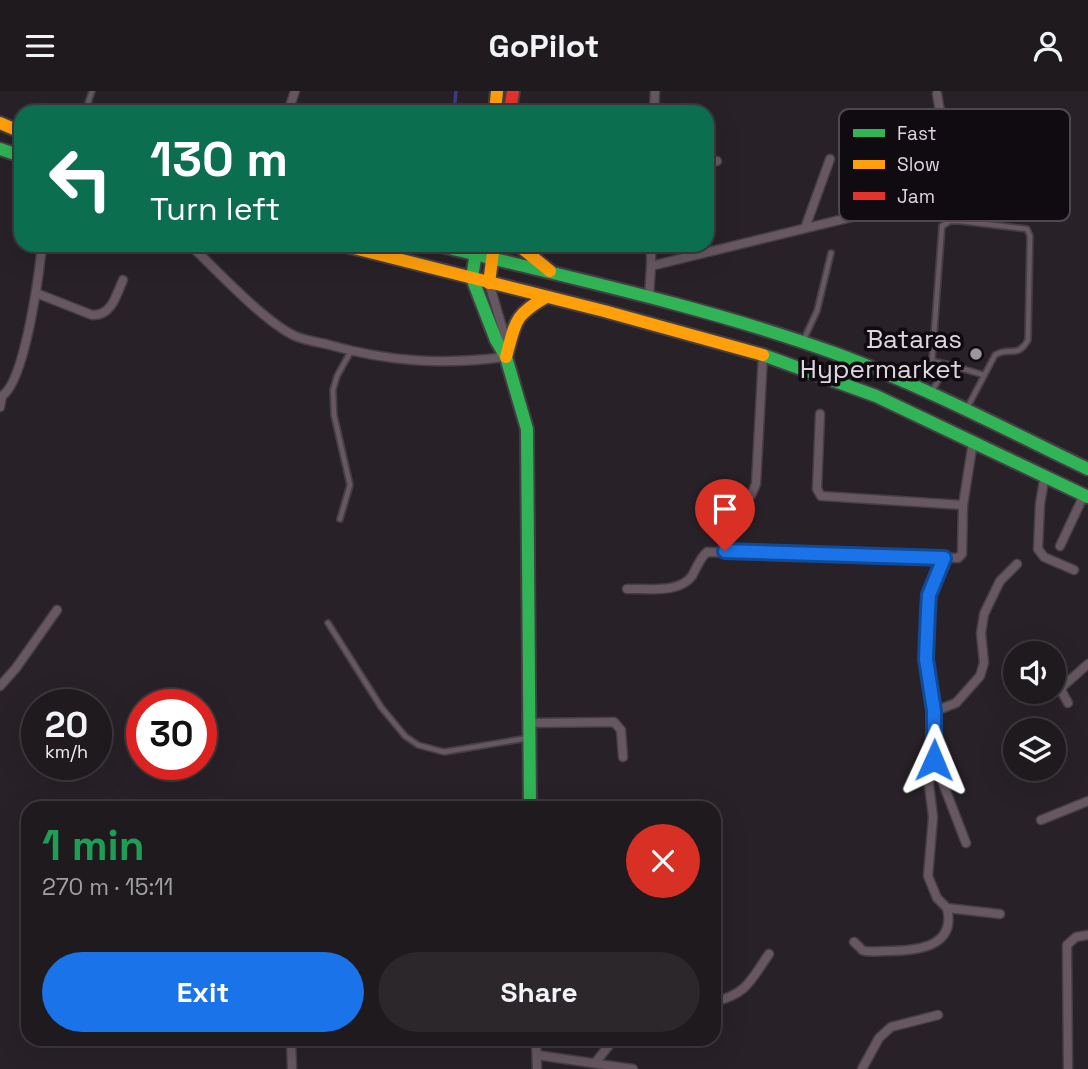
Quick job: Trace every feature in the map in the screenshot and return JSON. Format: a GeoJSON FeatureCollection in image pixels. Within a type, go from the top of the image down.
{"type":"FeatureCollection","features":[{"type":"Feature","properties":{"kind":"main road"},"geometry":{"type":"LineString","coordinates":[[372,252],[762,355],[876,396],[1086,496]]}},
{"type":"Feature","properties":{"kind":"main road"},"geometry":{"type":"LineString","coordinates":[[476,252],[472,278],[496,340],[506,357],[527,429],[530,801]]}},
{"type":"Feature","properties":{"kind":"main road"},"geometry":{"type":"LineString","coordinates":[[489,283],[493,252],[557,276],[649,296],[802,342],[965,410],[1088,469]]}},
{"type":"Feature","properties":{"kind":"main road"},"geometry":{"type":"LineString","coordinates":[[527,252],[557,276]]}},
{"type":"Feature","properties":{"kind":"main road"},"geometry":{"type":"LineString","coordinates":[[506,357],[517,320],[525,309],[546,297]]}},
{"type":"Feature","properties":{"kind":"street"},"geometry":{"type":"LineString","coordinates":[[937,94],[940,109]]}},
{"type":"Feature","properties":{"kind":"street"},"geometry":{"type":"LineString","coordinates":[[805,228],[830,159]]}},
{"type":"Feature","properties":{"kind":"street"},"geometry":{"type":"LineString","coordinates":[[714,250],[839,220]]}},
{"type":"Feature","properties":{"kind":"street"},"geometry":{"type":"LineString","coordinates":[[0,407],[1,396],[10,391],[14,380],[36,293],[41,252]]}},
{"type":"Feature","properties":{"kind":"street"},"geometry":{"type":"LineString","coordinates":[[198,252],[278,325],[296,336],[389,359],[473,361],[506,357],[505,337],[489,283]]}},
{"type":"Feature","properties":{"kind":"street"},"geometry":{"type":"LineString","coordinates":[[649,296],[651,252]]}},
{"type":"Feature","properties":{"kind":"street"},"geometry":{"type":"LineString","coordinates":[[651,266],[708,252]]}},
{"type":"Feature","properties":{"kind":"street"},"geometry":{"type":"LineString","coordinates":[[36,293],[92,315],[99,315],[111,306],[122,280]]}},
{"type":"Feature","properties":{"kind":"street"},"geometry":{"type":"LineString","coordinates":[[731,496],[744,498],[751,495],[756,484],[762,355]]}},
{"type":"Feature","properties":{"kind":"street"},"geometry":{"type":"LineString","coordinates":[[820,414],[817,489],[821,496],[963,505]]}},
{"type":"Feature","properties":{"kind":"street"},"geometry":{"type":"LineString","coordinates":[[627,589],[675,587],[683,584],[690,579],[702,556],[708,552],[958,558],[962,554],[963,505],[973,442]]}},
{"type":"Feature","properties":{"kind":"street"},"geometry":{"type":"LineString","coordinates":[[1045,475],[1040,504],[1038,549],[1044,557],[1074,570]]}},
{"type":"Feature","properties":{"kind":"street"},"geometry":{"type":"LineString","coordinates":[[1060,546],[1086,496]]}},
{"type":"Feature","properties":{"kind":"street"},"geometry":{"type":"LineString","coordinates":[[854,942],[866,951],[913,951],[939,940],[946,930],[949,916],[947,908],[937,898],[928,876],[933,817],[929,785],[934,760],[934,711],[926,659],[929,595],[944,558]]}},
{"type":"Feature","properties":{"kind":"street"},"geometry":{"type":"LineString","coordinates":[[934,711],[956,703],[980,676],[984,663],[981,633],[984,614],[1000,581],[1017,564]]}},
{"type":"Feature","properties":{"kind":"street"},"geometry":{"type":"LineString","coordinates":[[0,686],[57,610]]}},
{"type":"Feature","properties":{"kind":"street"},"geometry":{"type":"LineString","coordinates":[[1068,703],[1062,687],[1088,663]]}},
{"type":"Feature","properties":{"kind":"street"},"geometry":{"type":"LineString","coordinates":[[529,723],[614,722],[621,730],[623,757]]}},
{"type":"Feature","properties":{"kind":"street"},"geometry":{"type":"LineString","coordinates":[[934,760],[966,843]]}},
{"type":"Feature","properties":{"kind":"street"},"geometry":{"type":"LineString","coordinates":[[1041,820],[1088,801]]}},
{"type":"Feature","properties":{"kind":"street"},"geometry":{"type":"LineString","coordinates":[[947,908],[1000,914]]}},
{"type":"Feature","properties":{"kind":"street"},"geometry":{"type":"LineString","coordinates":[[1068,1069],[1067,945],[1076,937],[1088,935]]}},
{"type":"Feature","properties":{"kind":"street"},"geometry":{"type":"LineString","coordinates":[[721,1000],[747,987],[769,954]]}},
{"type":"Feature","properties":{"kind":"street"},"geometry":{"type":"LineString","coordinates":[[862,1069],[879,1038],[891,1027],[938,1015]]}},
{"type":"Feature","properties":{"kind":"street"},"geometry":{"type":"LineString","coordinates":[[291,1046],[292,1069]]}},
{"type":"Feature","properties":{"kind":"street"},"geometry":{"type":"LineString","coordinates":[[536,1046],[537,1069]]}},
{"type":"Feature","properties":{"kind":"street"},"geometry":{"type":"LineString","coordinates":[[595,1063],[608,1046]]}},
{"type":"Feature","properties":{"kind":"street"},"geometry":{"type":"LineString","coordinates":[[537,1055],[633,1069]]}},
{"type":"Feature","properties":{"kind":"lane"},"geometry":{"type":"LineString","coordinates":[[965,410],[995,355],[1000,352],[1017,352],[1024,348],[1028,340],[1030,236],[1027,229],[1019,227],[950,221],[942,226],[932,361],[984,375]]}},
{"type":"Feature","properties":{"kind":"lane"},"geometry":{"type":"LineString","coordinates":[[802,342],[817,311],[831,253]]}},
{"type":"Feature","properties":{"kind":"lane"},"geometry":{"type":"LineString","coordinates":[[340,519],[350,485],[334,415],[333,390],[337,376],[351,351]]}},
{"type":"Feature","properties":{"kind":"lane"},"geometry":{"type":"LineString","coordinates":[[930,395],[944,370],[950,365]]}},
{"type":"Feature","properties":{"kind":"lane"},"geometry":{"type":"LineString","coordinates":[[328,623],[381,708],[405,736],[418,745],[444,752],[529,738]]}},
{"type":"Feature","properties":{"kind":"waterway"},"geometry":{"type":"LineString","coordinates":[[455,105],[456,91]]}},
{"type":"Feature","properties":{"kind":"traffic: fast"},"geometry":{"type":"LineString","coordinates":[[0,149],[14,154]]}},
{"type":"Feature","properties":{"kind":"traffic: fast"},"geometry":{"type":"LineString","coordinates":[[466,252],[689,308],[837,354],[932,394],[1088,469]]}},
{"type":"Feature","properties":{"kind":"traffic: fast"},"geometry":{"type":"LineString","coordinates":[[476,252],[472,278],[496,340],[506,357],[527,429],[530,801]]}},
{"type":"Feature","properties":{"kind":"traffic: fast"},"geometry":{"type":"LineString","coordinates":[[763,355],[876,396],[1088,497]]}},
{"type":"Feature","properties":{"kind":"traffic: slow"},"geometry":{"type":"LineString","coordinates":[[496,105],[497,91]]}},
{"type":"Feature","properties":{"kind":"traffic: slow"},"geometry":{"type":"LineString","coordinates":[[0,123],[14,129]]}},
{"type":"Feature","properties":{"kind":"traffic: slow"},"geometry":{"type":"LineString","coordinates":[[370,252],[604,311],[763,355]]}},
{"type":"Feature","properties":{"kind":"traffic: slow"},"geometry":{"type":"LineString","coordinates":[[489,283],[493,252]]}},
{"type":"Feature","properties":{"kind":"traffic: slow"},"geometry":{"type":"LineString","coordinates":[[527,252],[550,271]]}},
{"type":"Feature","properties":{"kind":"traffic: slow"},"geometry":{"type":"LineString","coordinates":[[506,357],[517,321],[527,309],[546,297]]}},
{"type":"Feature","properties":{"kind":"traffic: jam"},"geometry":{"type":"LineString","coordinates":[[511,105],[513,91]]}},
{"type":"Feature","properties":{"kind":"place","name":"Bataras Hypermarket"},"geometry":{"type":"Point","coordinates":[976,354]}},
{"type":"Feature","properties":{"kind":"route"},"geometry":{"type":"LineString","coordinates":[[725,551],[944,558],[929,595],[928,610],[926,659],[934,711],[934,760]]}}]}
